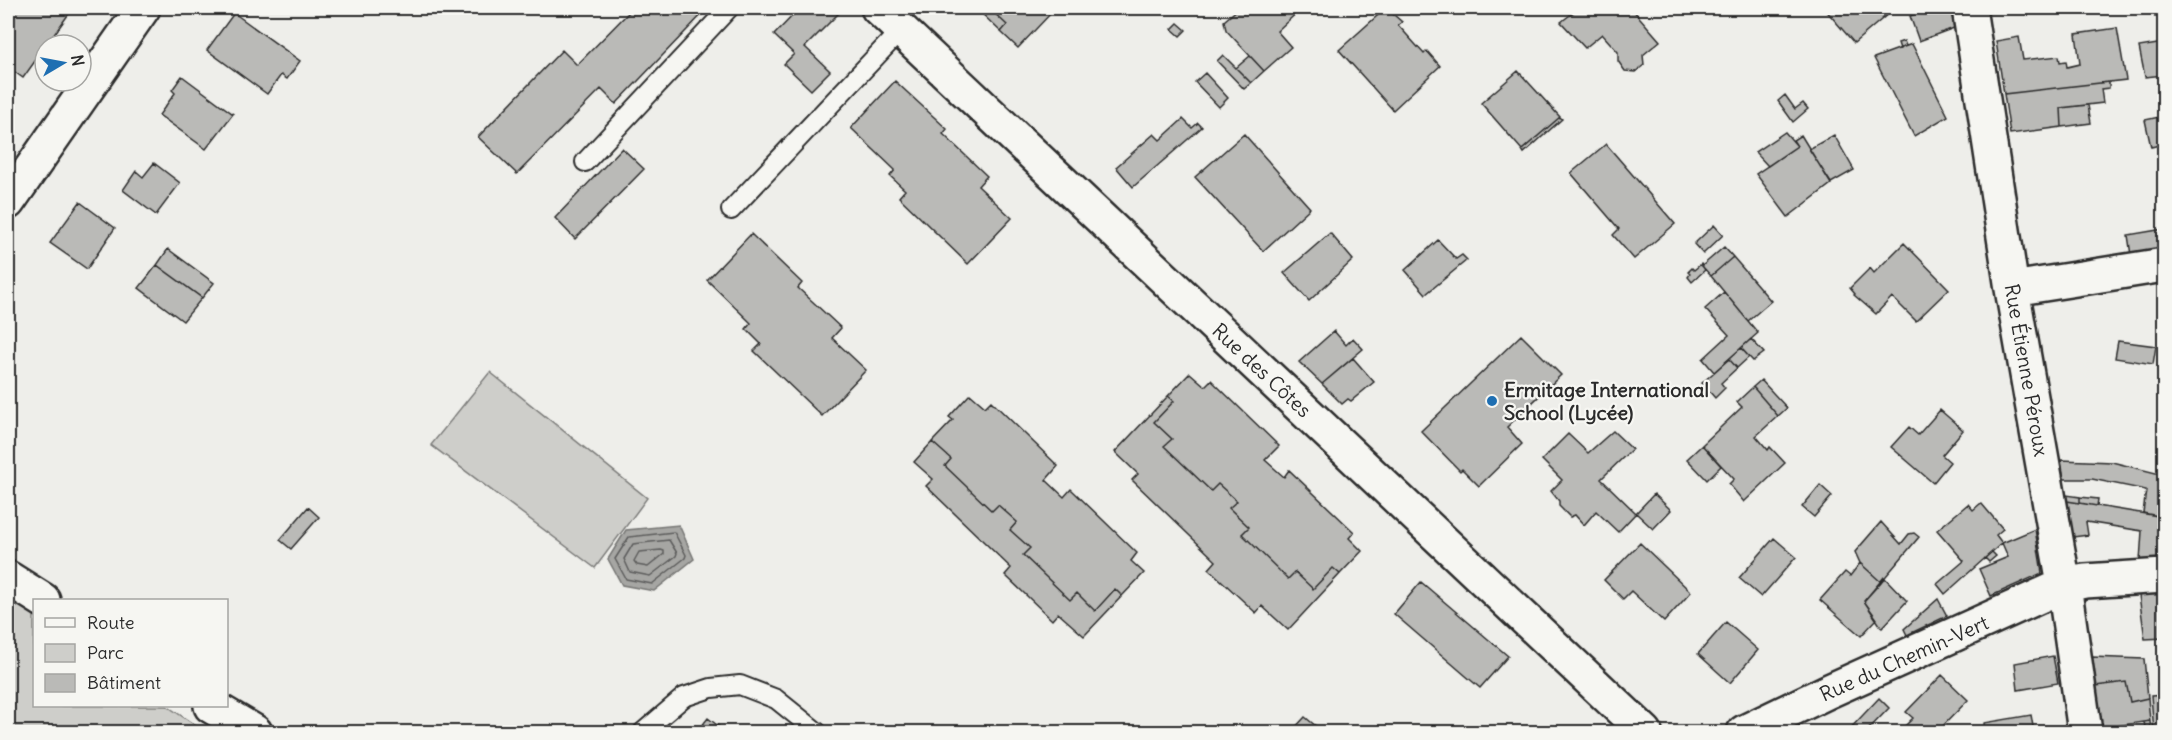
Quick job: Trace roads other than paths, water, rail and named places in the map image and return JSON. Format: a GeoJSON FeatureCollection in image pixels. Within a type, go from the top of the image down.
{"type":"FeatureCollection","features":[{"type":"Feature","properties":{"kind":"street"},"geometry":{"type":"LineString","coordinates":[[13,183],[143,8]]}},
{"type":"Feature","properties":{"kind":"street","name":"Rue Étienne Péroux"},"geometry":{"type":"LineString","coordinates":[[1969,8],[2012,289],[2064,585],[2085,732]]}},
{"type":"Feature","properties":{"kind":"street","name":"Rue des Côtes"},"geometry":{"type":"LineString","coordinates":[[890,19],[1645,732]]}},
{"type":"Feature","properties":{"kind":"street"},"geometry":{"type":"LineString","coordinates":[[2012,289],[2164,265]]}},
{"type":"Feature","properties":{"kind":"street","name":"Rue du Chemin-Vert"},"geometry":{"type":"LineString","coordinates":[[1744,732],[2064,585],[2085,581],[2164,576]]}},
{"type":"Feature","properties":{"kind":"street"},"geometry":{"type":"LineString","coordinates":[[8,578],[41,599]]}},
{"type":"Feature","properties":{"kind":"street"},"geometry":{"type":"LineString","coordinates":[[214,707],[255,732]]}},
{"type":"Feature","properties":{"kind":"lane"},"geometry":{"type":"LineString","coordinates":[[585,162],[729,8]]}},
{"type":"Feature","properties":{"kind":"lane"},"geometry":{"type":"LineString","coordinates":[[732,210],[890,19]]}},
{"type":"Feature","properties":{"kind":"lane"},"geometry":{"type":"LineString","coordinates":[[643,732],[684,696],[711,688],[740,685],[776,699],[817,732]]}},
{"type":"Feature","properties":{"kind":"water"},"geometry":{"type":"Polygon","coordinates":[[[679,525],[694,559],[654,591],[622,585],[608,559],[626,530],[679,525]]]}},
{"type":"Feature","properties":{"kind":"place","name":"Ermitage International School (Lycée)"},"geometry":{"type":"Point","coordinates":[1492,401]}}]}
